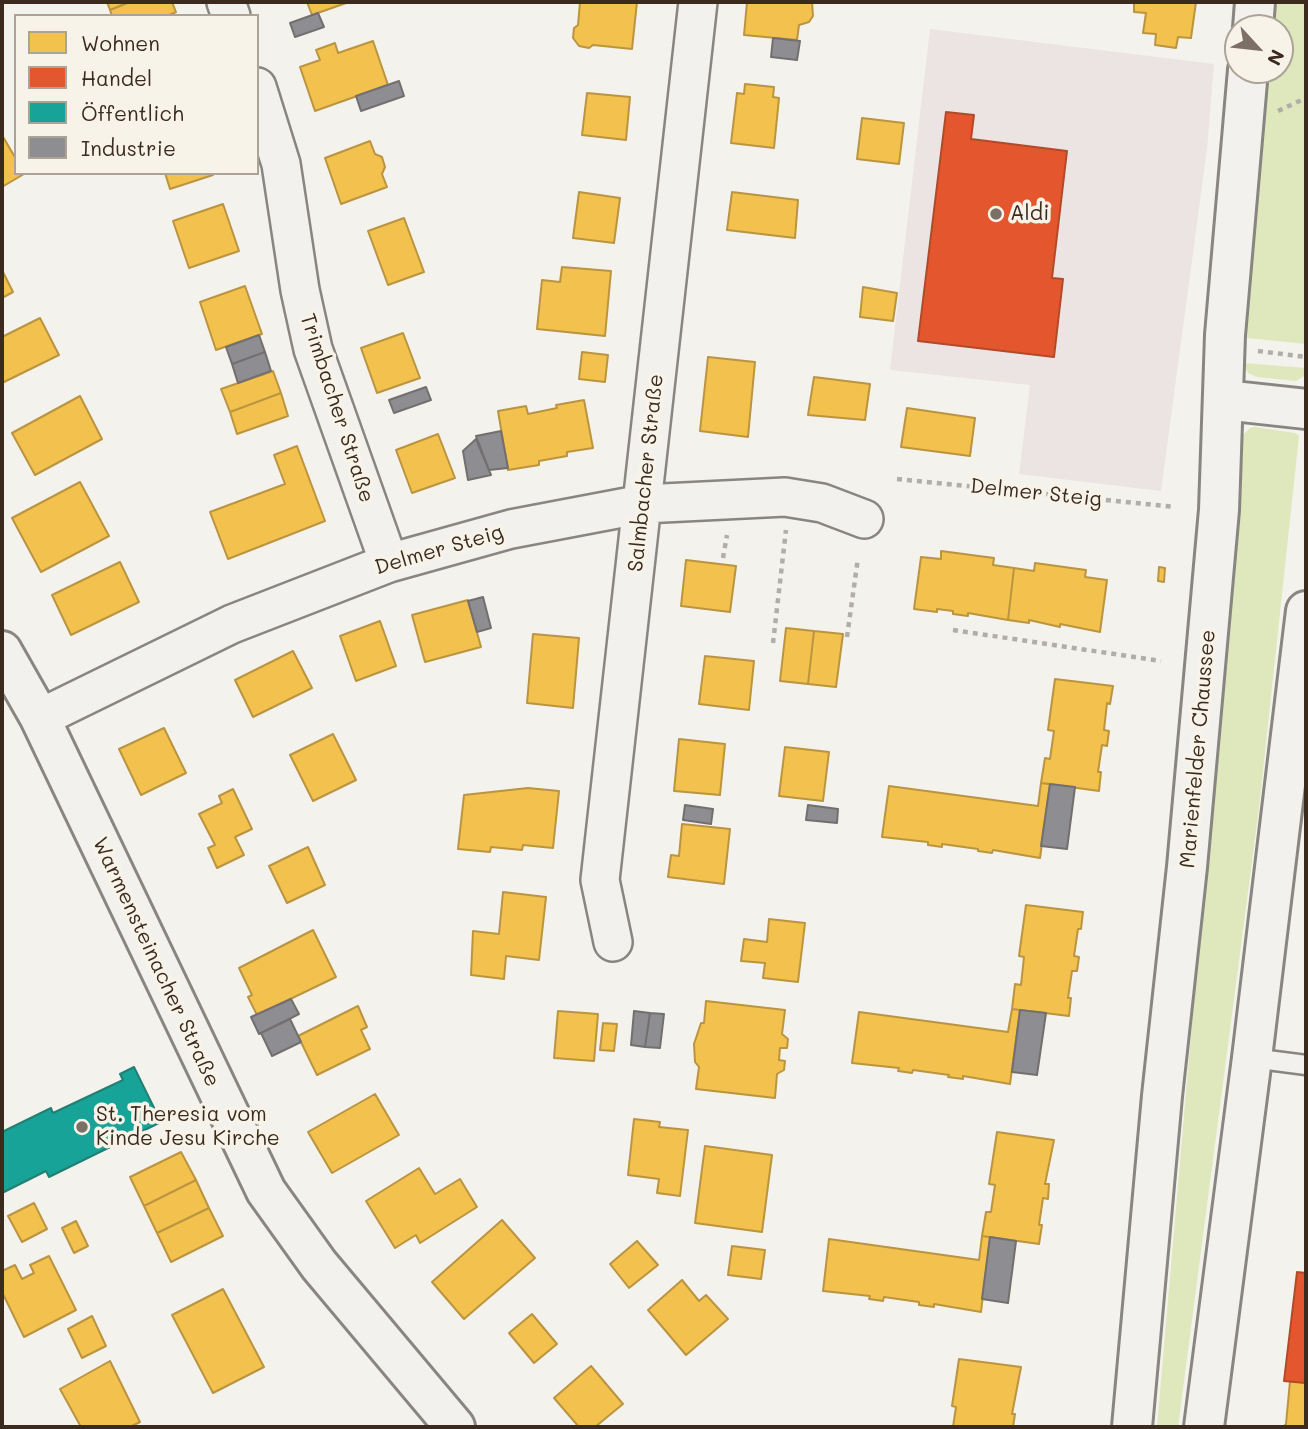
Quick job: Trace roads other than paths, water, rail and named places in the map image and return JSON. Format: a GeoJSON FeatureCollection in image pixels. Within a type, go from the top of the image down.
{"type":"FeatureCollection","features":[{"type":"Feature","properties":{"kind":"main road","name":"Marienfelder Chaussee"},"geometry":{"type":"LineString","coordinates":[[1132,1427],[1161,1109],[1188,867],[1219,510],[1226,322],[1247,84]]}},
{"type":"Feature","properties":{"kind":"main road"},"geometry":{"type":"LineString","coordinates":[[1224,400],[1306,409]]}},
{"type":"Feature","properties":{"kind":"main road"},"geometry":{"type":"LineString","coordinates":[[1204,1427],[1303,673],[1306,611]]}},
{"type":"Feature","properties":{"kind":"main road","name":"Warmensteinacher Straße"},"geometry":{"type":"LineString","coordinates":[[2,651],[40,718],[266,1191],[318,1265],[455,1427]]}},
{"type":"Feature","properties":{"kind":"street","name":"Salmbacher Straße"},"geometry":{"type":"LineString","coordinates":[[613,942],[600,880],[698,2]]}},
{"type":"Feature","properties":{"kind":"street","name":"Trimbacher Straße"},"geometry":{"type":"LineString","coordinates":[[259,93],[281,164],[300,290],[313,349],[389,563]]}},
{"type":"Feature","properties":{"kind":"street","name":"Delmer Steig"},"geometry":{"type":"LineString","coordinates":[[40,718],[232,624],[389,563],[511,529],[643,505],[785,497],[822,503],[864,519]]}},
{"type":"Feature","properties":{"kind":"lane"},"geometry":{"type":"LineString","coordinates":[[1252,1058],[1306,1065]]}},
{"type":"Feature","properties":{"kind":"place","name":"Aldi"},"geometry":{"type":"Point","coordinates":[996,214]}},
{"type":"Feature","properties":{"kind":"place","name":"St. Theresia vom Kinde Jesu Kirche"},"geometry":{"type":"Point","coordinates":[82,1127]}}]}
